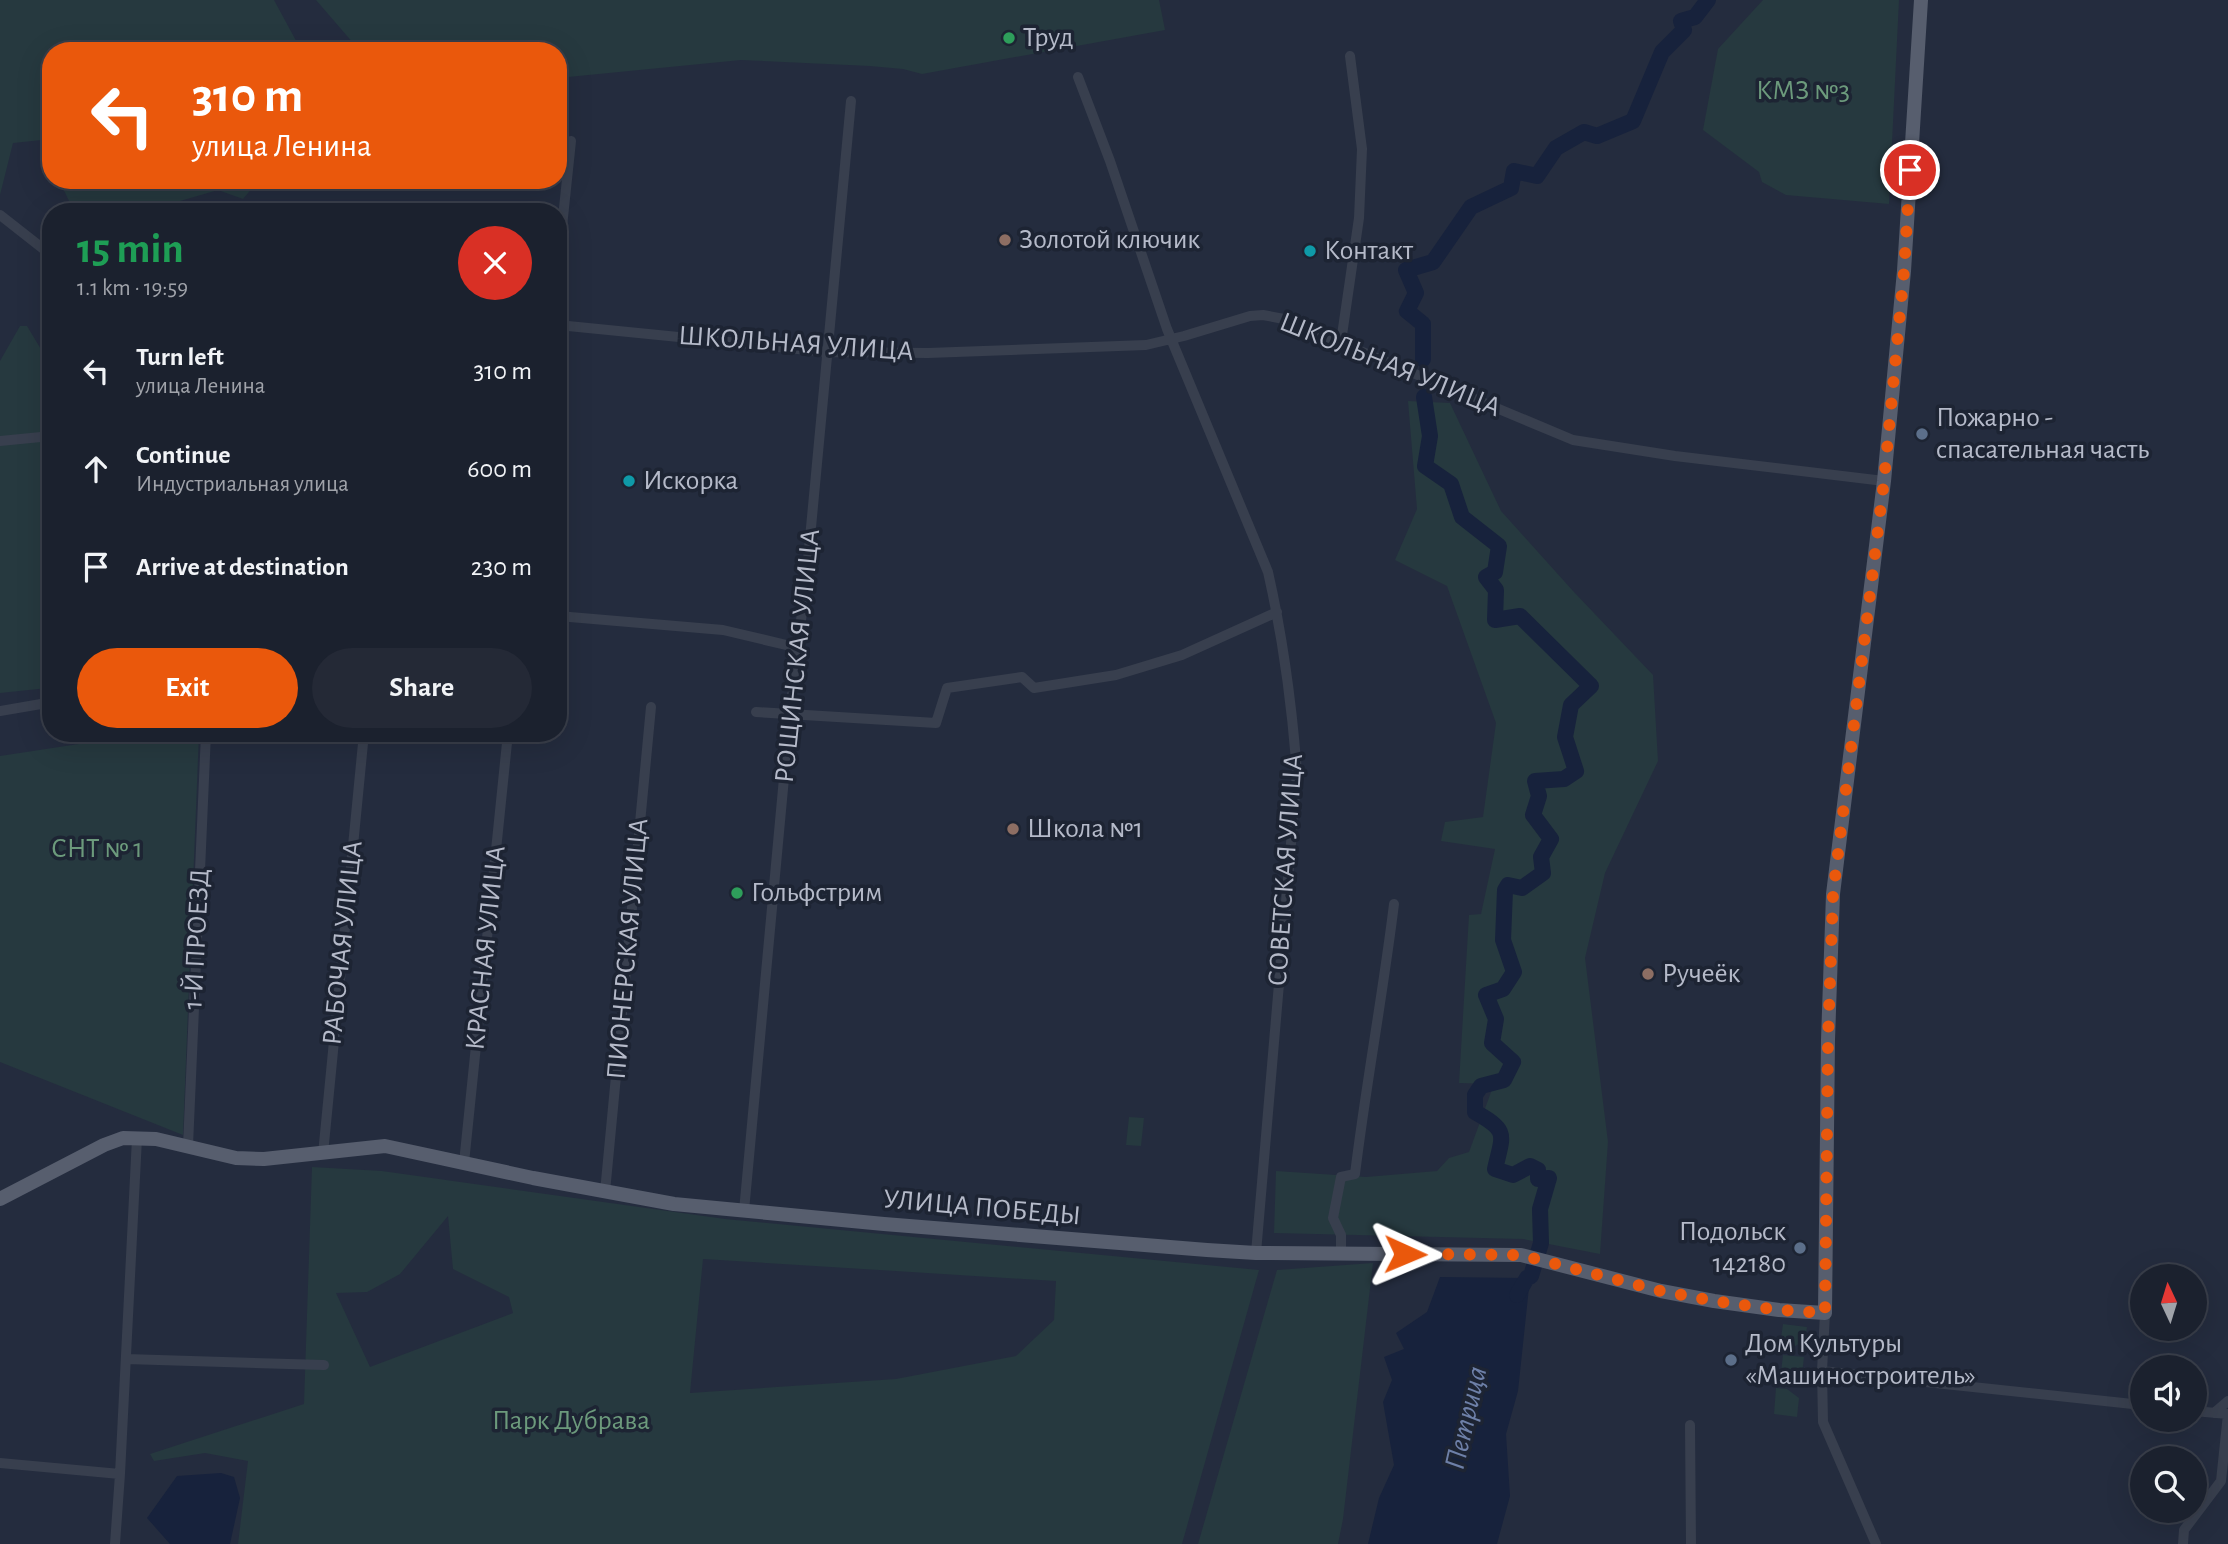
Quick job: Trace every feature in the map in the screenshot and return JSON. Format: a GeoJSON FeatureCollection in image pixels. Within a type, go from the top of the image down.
{"type":"FeatureCollection","features":[{"type":"Feature","properties":{"kind":"main road"},"geometry":{"type":"LineString","coordinates":[[1825,1313],[1828,1040],[1833,894],[1884,481],[1904,271],[1921,0]]}},
{"type":"Feature","properties":{"kind":"main road"},"geometry":{"type":"LineString","coordinates":[[0,1199],[104,1145],[123,1138],[137,1138]]}},
{"type":"Feature","properties":{"kind":"main road","name":"УЛИЦА ПОБЕДЫ"},"geometry":{"type":"LineString","coordinates":[[137,1138],[188,1146],[236,1158],[264,1159],[385,1146],[605,1192],[674,1203],[1074,1240],[1255,1253],[1521,1255],[1661,1291],[1779,1310],[1825,1313]]}},
{"type":"Feature","properties":{"kind":"street"},"geometry":{"type":"LineString","coordinates":[[1341,342],[1359,218],[1362,149],[1350,56]]}},
{"type":"Feature","properties":{"kind":"street","name":"СОВЕТСКАЯ УЛИЦА"},"geometry":{"type":"LineString","coordinates":[[1079,77],[1171,340],[1268,572],[1277,612],[1294,730],[1297,773],[1255,1253]]}},
{"type":"Feature","properties":{"kind":"street","name":"РОЩИНСКАЯ УЛИЦА"},"geometry":{"type":"LineString","coordinates":[[744,1211],[851,101]]}},
{"type":"Feature","properties":{"kind":"street"},"geometry":{"type":"LineString","coordinates":[[567,179],[571,141]]}},
{"type":"Feature","properties":{"kind":"street"},"geometry":{"type":"LineString","coordinates":[[0,215],[42,248]]}},
{"type":"Feature","properties":{"kind":"street","name":"ШКОЛЬНАЯ УЛИЦА"},"geometry":{"type":"LineString","coordinates":[[567,326],[828,352],[928,353],[1146,345],[1250,316],[1263,315],[1284,318],[1573,440],[1884,481]]}},
{"type":"Feature","properties":{"kind":"street"},"geometry":{"type":"LineString","coordinates":[[0,441],[42,437]]}},
{"type":"Feature","properties":{"kind":"street"},"geometry":{"type":"LineString","coordinates":[[756,712],[936,723],[947,688],[1022,677],[1034,688],[1116,675],[1182,654],[1277,612]]}},
{"type":"Feature","properties":{"kind":"street"},"geometry":{"type":"LineString","coordinates":[[567,617],[723,630],[799,648]]}},
{"type":"Feature","properties":{"kind":"street"},"geometry":{"type":"LineString","coordinates":[[0,711],[42,704]]}},
{"type":"Feature","properties":{"kind":"street","name":"ПИОНЕРСКАЯ УЛИЦА"},"geometry":{"type":"LineString","coordinates":[[605,1192],[651,706]]}},
{"type":"Feature","properties":{"kind":"street","name":"1-Й ПРОЕЗД"},"geometry":{"type":"LineString","coordinates":[[188,1146],[206,742]]}},
{"type":"Feature","properties":{"kind":"street","name":"РАБОЧАЯ УЛИЦА"},"geometry":{"type":"LineString","coordinates":[[323,1154],[363,742]]}},
{"type":"Feature","properties":{"kind":"street","name":"КРАСНАЯ УЛИЦА"},"geometry":{"type":"LineString","coordinates":[[464,1163],[507,742]]}},
{"type":"Feature","properties":{"kind":"street"},"geometry":{"type":"LineString","coordinates":[[1341,1253],[1341,1234],[1333,1218],[1341,1177],[1355,1174],[1394,904]]}},
{"type":"Feature","properties":{"kind":"street"},"geometry":{"type":"LineString","coordinates":[[114,1544],[137,1138]]}},
{"type":"Feature","properties":{"kind":"street"},"geometry":{"type":"LineString","coordinates":[[1825,1313],[1823,1422],[1876,1544]]}},
{"type":"Feature","properties":{"kind":"street"},"geometry":{"type":"LineString","coordinates":[[126,1359],[324,1365]]}},
{"type":"Feature","properties":{"kind":"street"},"geometry":{"type":"LineString","coordinates":[[1822,1371],[2130,1404]]}},
{"type":"Feature","properties":{"kind":"street"},"geometry":{"type":"LineString","coordinates":[[2214,1413],[2228,1401]]}},
{"type":"Feature","properties":{"kind":"street"},"geometry":{"type":"LineString","coordinates":[[2183,1544],[2184,1530],[2221,1481],[2228,1414],[2207,1412]]}},
{"type":"Feature","properties":{"kind":"street"},"geometry":{"type":"LineString","coordinates":[[1690,1425],[1691,1544]]}},
{"type":"Feature","properties":{"kind":"street"},"geometry":{"type":"LineString","coordinates":[[0,1463],[120,1474]]}},
{"type":"Feature","properties":{"kind":"green space"},"geometry":{"type":"Polygon","coordinates":[[[0,0],[274,0],[297,42],[42,42],[42,140],[13,143],[0,195],[0,0]]]}},
{"type":"Feature","properties":{"kind":"green space"},"geometry":{"type":"Polygon","coordinates":[[[316,0],[1159,0],[1165,30],[922,74],[870,66],[741,60],[567,77],[567,42],[352,42],[316,0]]]}},
{"type":"Feature","properties":{"kind":"green space","name":"КМЗ №3"},"geometry":{"type":"Polygon","coordinates":[[[1763,0],[1899,0],[1889,204],[1786,195],[1762,182],[1759,172],[1703,130],[1718,49],[1763,0]]]}},
{"type":"Feature","properties":{"kind":"green space"},"geometry":{"type":"Polygon","coordinates":[[[63,189],[251,189],[243,199],[218,190],[173,203],[69,201],[63,189]]]}},
{"type":"Feature","properties":{"kind":"green space"},"geometry":{"type":"Polygon","coordinates":[[[20,326],[27,326],[42,351],[42,689],[0,693],[0,361],[20,326]]]}},
{"type":"Feature","properties":{"kind":"green space"},"geometry":{"type":"Polygon","coordinates":[[[1408,401],[1450,403],[1501,511],[1653,675],[1658,761],[1605,873],[1585,958],[1608,1142],[1600,1254],[1523,1239],[1274,1233],[1276,1171],[1366,1177],[1437,1171],[1449,1158],[1469,1152],[1494,1084],[1459,1083],[1469,915],[1481,914],[1495,849],[1441,841],[1445,822],[1483,817],[1496,723],[1447,586],[1395,560],[1417,509],[1408,401]]]}},
{"type":"Feature","properties":{"kind":"green space","name":"СНТ № 1"},"geometry":{"type":"Polygon","coordinates":[[[92,742],[199,742],[183,1135],[0,1062],[0,756],[92,742]]]}},
{"type":"Feature","properties":{"kind":"green space"},"geometry":{"type":"Polygon","coordinates":[[[1129,1117],[1144,1118],[1141,1146],[1126,1145],[1129,1117]]]}},
{"type":"Feature","properties":{"kind":"green space","name":"Парк Дубрава"},"geometry":{"type":"Polygon","coordinates":[[[312,1167],[382,1171],[725,1219],[1259,1270],[1182,1544],[238,1544],[248,1461],[205,1453],[154,1461],[150,1454],[304,1404],[312,1167]],[[448,1216],[400,1274],[367,1292],[336,1293],[370,1367],[513,1313],[509,1297],[453,1269],[448,1216]],[[703,1259],[690,1393],[896,1379],[1016,1356],[1054,1320],[1056,1281],[703,1259]]]}},
{"type":"Feature","properties":{"kind":"green space"},"geometry":{"type":"Polygon","coordinates":[[[1373,1263],[1338,1544],[1198,1544],[1277,1270],[1373,1263]]]}},
{"type":"Feature","properties":{"kind":"green space"},"geometry":{"type":"Polygon","coordinates":[[[1783,1324],[1807,1327],[1805,1340],[1792,1348],[1780,1346],[1783,1324]]]}},
{"type":"Feature","properties":{"kind":"green space"},"geometry":{"type":"Polygon","coordinates":[[[1783,1355],[1804,1357],[1801,1383],[1780,1381],[1783,1355]]]}},
{"type":"Feature","properties":{"kind":"green space"},"geometry":{"type":"Polygon","coordinates":[[[1776,1388],[1787,1389],[1799,1398],[1797,1417],[1774,1414],[1776,1388]]]}},
{"type":"Feature","properties":{"kind":"water"},"geometry":{"type":"Polygon","coordinates":[[[1440,1277],[1530,1278],[1518,1391],[1506,1434],[1510,1496],[1497,1544],[1368,1544],[1379,1498],[1394,1465],[1383,1402],[1392,1380],[1384,1357],[1404,1349],[1396,1333],[1427,1312],[1440,1277]]]}},
{"type":"Feature","properties":{"kind":"water"},"geometry":{"type":"Polygon","coordinates":[[[221,1473],[234,1477],[240,1498],[230,1544],[170,1544],[147,1518],[177,1476],[221,1473]]]}},
{"type":"Feature","properties":{"kind":"waterway","name":"Петрица"},"geometry":{"type":"LineString","coordinates":[[1423,359],[1423,324],[1407,311],[1416,293],[1406,270],[1433,262],[1471,207],[1511,188],[1514,171],[1537,176],[1556,148],[1584,132],[1597,136],[1633,121],[1662,52],[1684,30],[1681,21],[1695,17],[1708,0]]}},
{"type":"Feature","properties":{"kind":"waterway","name":"Петрица"},"geometry":{"type":"LineString","coordinates":[[1424,397],[1430,436],[1425,466],[1451,484],[1462,517],[1499,546],[1495,572],[1486,577],[1496,590],[1495,620],[1520,616],[1591,686],[1571,705],[1565,737],[1576,771],[1564,779],[1535,781],[1539,796],[1533,815],[1551,839],[1541,857],[1543,873],[1522,888],[1508,885],[1505,890],[1503,940],[1514,972],[1503,989],[1486,995],[1496,1019],[1492,1043],[1513,1062],[1504,1080],[1481,1086],[1475,1095],[1475,1112],[1494,1124],[1501,1134],[1495,1169],[1513,1175],[1530,1166],[1538,1170],[1538,1179],[1549,1178],[1540,1209],[1541,1243],[1531,1276],[1517,1295]]}},
{"type":"Feature","properties":{"kind":"place","name":"Труд"},"geometry":{"type":"Point","coordinates":[1009,38]}},
{"type":"Feature","properties":{"kind":"place","name":"Золотой ключик"},"geometry":{"type":"Point","coordinates":[1005,240]}},
{"type":"Feature","properties":{"kind":"place","name":"Контакт"},"geometry":{"type":"Point","coordinates":[1310,251]}},
{"type":"Feature","properties":{"kind":"place","name":"Пожарно - спасательная часть"},"geometry":{"type":"Point","coordinates":[1922,434]}},
{"type":"Feature","properties":{"kind":"place","name":"Искорка"},"geometry":{"type":"Point","coordinates":[629,481]}},
{"type":"Feature","properties":{"kind":"place","name":"Школа №1"},"geometry":{"type":"Point","coordinates":[1013,829]}},
{"type":"Feature","properties":{"kind":"place","name":"Гольфстрим"},"geometry":{"type":"Point","coordinates":[737,893]}},
{"type":"Feature","properties":{"kind":"place","name":"Ручеёк"},"geometry":{"type":"Point","coordinates":[1648,974]}},
{"type":"Feature","properties":{"kind":"place","name":"Подольск 142180"},"geometry":{"type":"Point","coordinates":[1800,1248]}},
{"type":"Feature","properties":{"kind":"place","name":"Дом Культуры «Машиностроитель»"},"geometry":{"type":"Point","coordinates":[1731,1360]}},
{"type":"Feature","properties":{"kind":"route"},"geometry":{"type":"LineString","coordinates":[[1405,1254],[1521,1255],[1661,1291],[1779,1310],[1825,1313],[1828,1040],[1833,894],[1884,481],[1904,271],[1910,170]]}}]}
